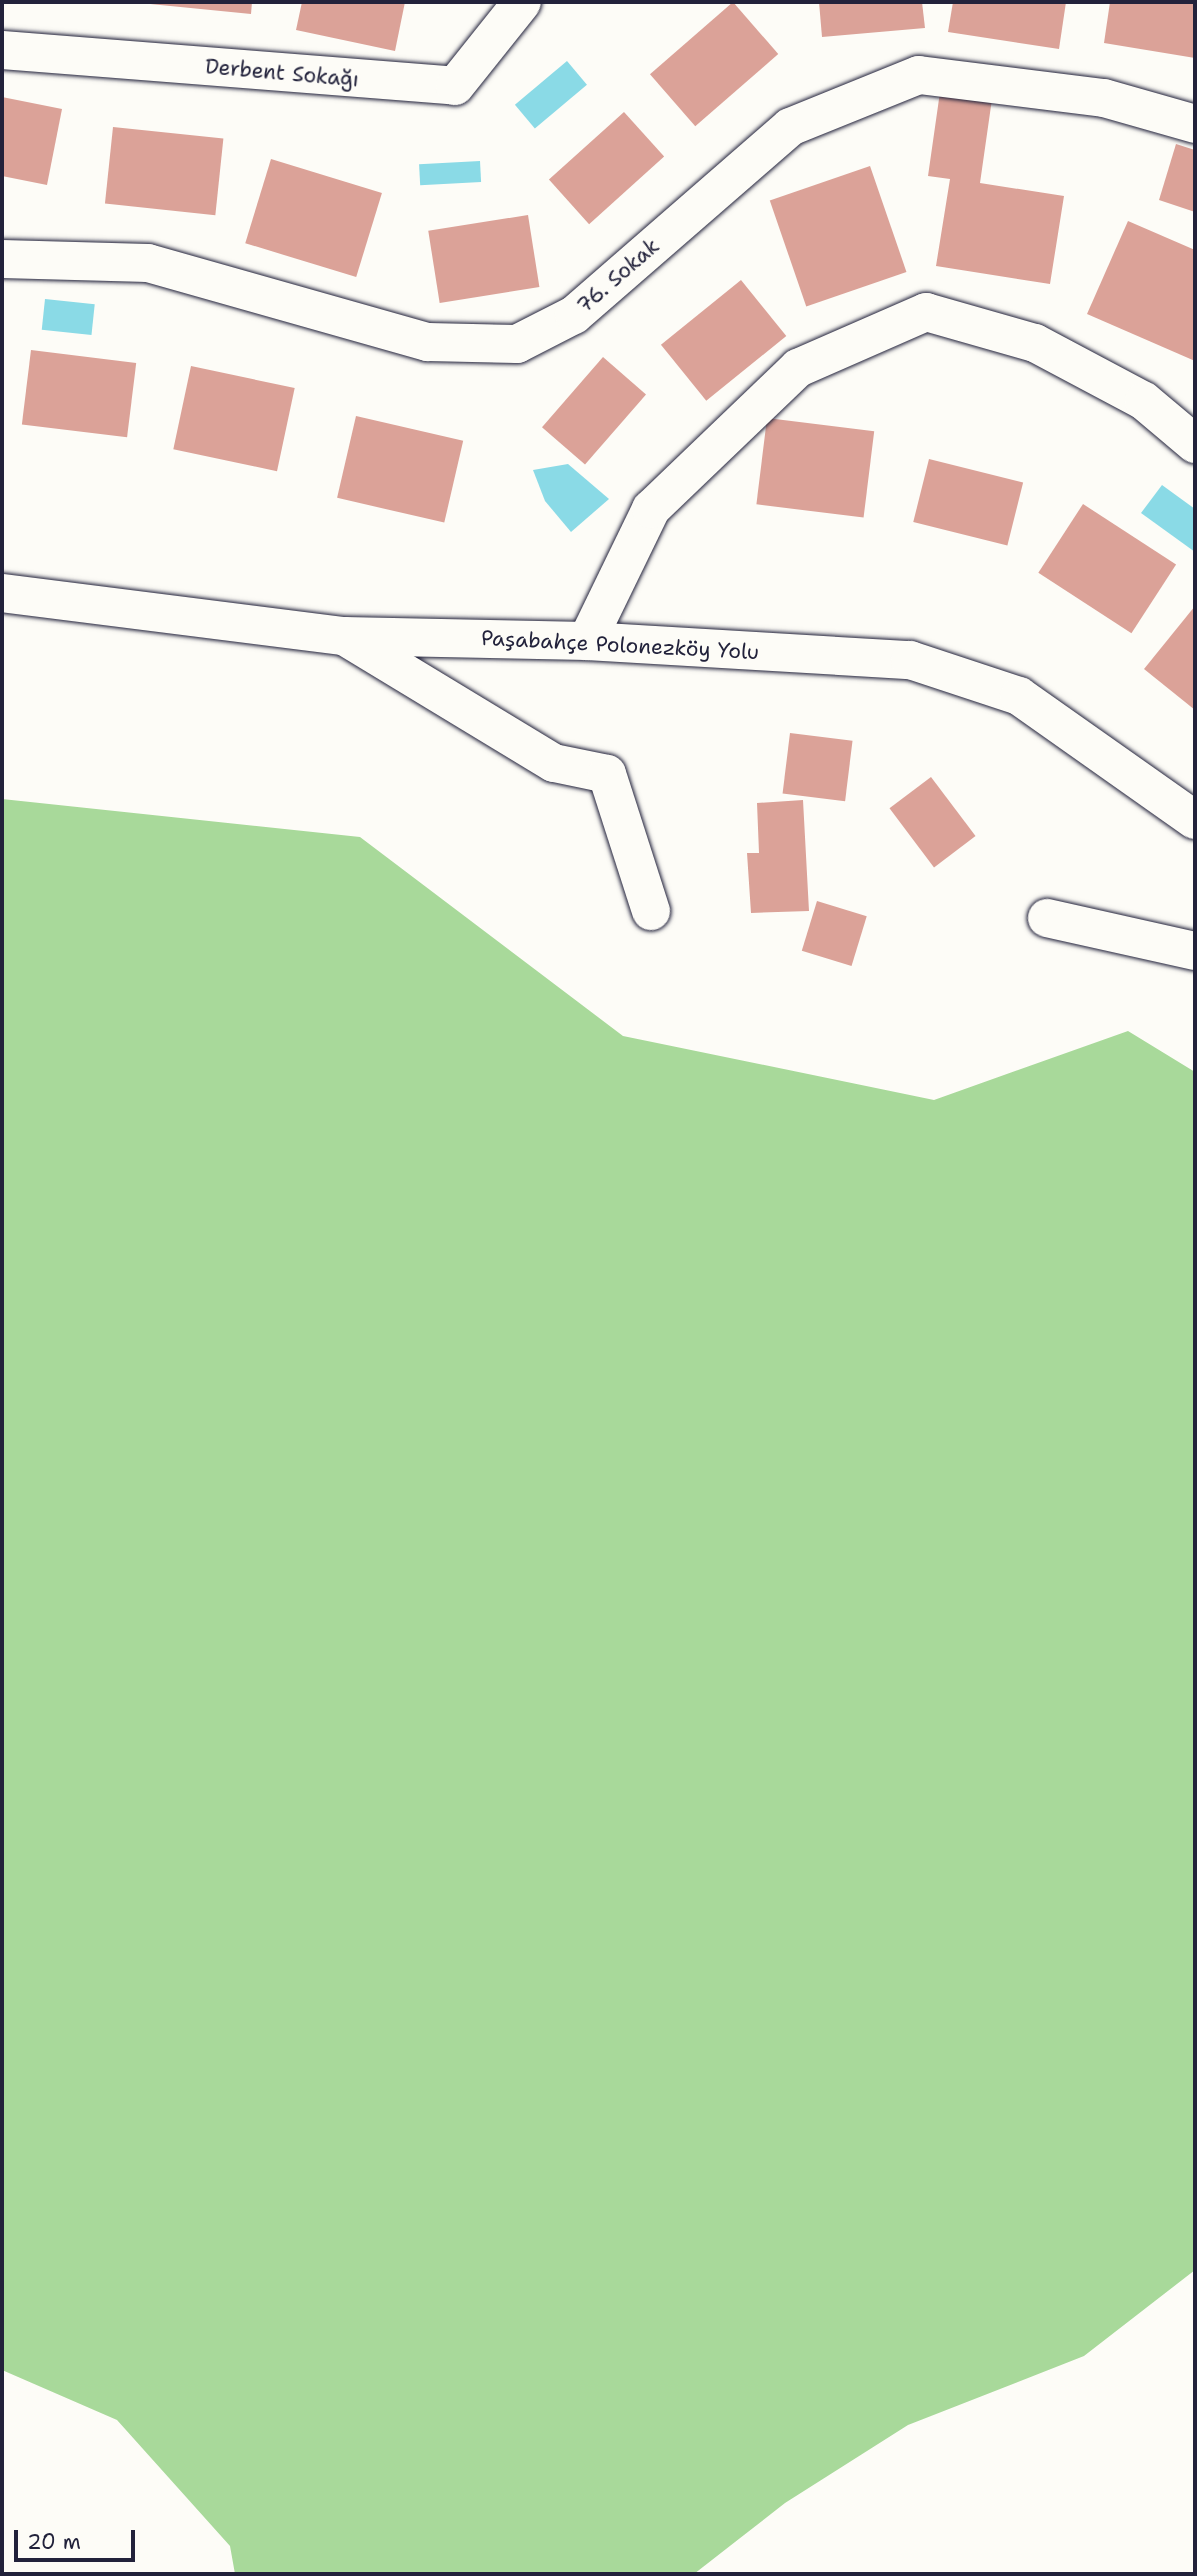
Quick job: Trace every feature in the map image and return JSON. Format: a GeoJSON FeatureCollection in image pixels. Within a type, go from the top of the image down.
{"type":"FeatureCollection","features":[{"type":"Feature","properties":{"kind":"street","name":"Derbent Sokağı"},"geometry":{"type":"LineString","coordinates":[[2,50],[455,86],[522,2]]}},
{"type":"Feature","properties":{"kind":"street","name":"76. Sokak"},"geometry":{"type":"LineString","coordinates":[[2,259],[148,263],[428,342],[517,344],[574,315],[790,127],[919,75],[1104,98],[1195,124]]}},
{"type":"Feature","properties":{"kind":"street"},"geometry":{"type":"LineString","coordinates":[[587,641],[661,499],[798,368],[926,312],[1035,343],[1144,401],[1195,444]]}},
{"type":"Feature","properties":{"kind":"street","name":"Paşabahçe Polonezköy Yolu"},"geometry":{"type":"LineString","coordinates":[[2,593],[344,636],[587,641],[911,660],[1019,696],[1195,820]]}},
{"type":"Feature","properties":{"kind":"street"},"geometry":{"type":"LineString","coordinates":[[344,636],[554,764],[607,774],[652,911]]}},
{"type":"Feature","properties":{"kind":"street"},"geometry":{"type":"LineString","coordinates":[[1047,918],[1195,951]]}},
{"type":"Feature","properties":{"kind":"green space"},"geometry":{"type":"Polygon","coordinates":[[[2,799],[360,837],[623,1036],[934,1100],[1128,1031],[1195,1072],[1195,2270],[1084,2356],[908,2425],[785,2503],[694,2574],[235,2574],[230,2546],[117,2420],[2,2370],[2,799]]]}},
{"type":"Feature","properties":{"kind":"water"},"geometry":{"type":"Polygon","coordinates":[[[567,61],[587,85],[535,128],[515,105],[567,61]]]}},
{"type":"Feature","properties":{"kind":"water"},"geometry":{"type":"Polygon","coordinates":[[[480,161],[481,182],[420,185],[419,164],[480,161]]]}},
{"type":"Feature","properties":{"kind":"water"},"geometry":{"type":"Polygon","coordinates":[[[45,299],[95,304],[91,335],[42,330],[45,299]]]}},
{"type":"Feature","properties":{"kind":"water"},"geometry":{"type":"Polygon","coordinates":[[[568,464],[609,499],[571,532],[545,501],[533,470],[568,464]]]}},
{"type":"Feature","properties":{"kind":"water"},"geometry":{"type":"Polygon","coordinates":[[[1162,485],[1195,509],[1195,552],[1141,513],[1162,485]]]}},
{"type":"Feature","properties":{"kind":"building"},"geometry":{"type":"Polygon","coordinates":[[[130,2],[252,2],[251,14],[130,2]]]}},
{"type":"Feature","properties":{"kind":"building"},"geometry":{"type":"Polygon","coordinates":[[[302,2],[405,2],[395,51],[296,30],[302,2]]]}},
{"type":"Feature","properties":{"kind":"building"},"geometry":{"type":"Polygon","coordinates":[[[733,2],[778,54],[695,126],[650,74],[733,2]]]}},
{"type":"Feature","properties":{"kind":"building"},"geometry":{"type":"Polygon","coordinates":[[[819,2],[922,2],[925,28],[822,37],[819,2]]]}},
{"type":"Feature","properties":{"kind":"building"},"geometry":{"type":"Polygon","coordinates":[[[953,2],[1066,2],[1059,49],[948,32],[953,2]]]}},
{"type":"Feature","properties":{"kind":"building"},"geometry":{"type":"Polygon","coordinates":[[[1110,2],[1195,2],[1195,58],[1104,43],[1110,2]]]}},
{"type":"Feature","properties":{"kind":"building"},"geometry":{"type":"Polygon","coordinates":[[[940,92],[992,99],[980,183],[1064,196],[1050,284],[936,266],[950,179],[928,176],[940,92]]]}},
{"type":"Feature","properties":{"kind":"building"},"geometry":{"type":"Polygon","coordinates":[[[2,97],[62,109],[47,185],[2,176],[2,97]]]}},
{"type":"Feature","properties":{"kind":"building"},"geometry":{"type":"Polygon","coordinates":[[[624,112],[664,157],[589,224],[549,180],[624,112]]]}},
{"type":"Feature","properties":{"kind":"building"},"geometry":{"type":"Polygon","coordinates":[[[113,127],[223,139],[215,215],[105,204],[113,127]]]}},
{"type":"Feature","properties":{"kind":"building"},"geometry":{"type":"Polygon","coordinates":[[[1176,144],[1195,150],[1195,212],[1159,200],[1176,144]]]}},
{"type":"Feature","properties":{"kind":"building"},"geometry":{"type":"Polygon","coordinates":[[[271,159],[382,193],[356,277],[245,243],[271,159]]]}},
{"type":"Feature","properties":{"kind":"building"},"geometry":{"type":"Polygon","coordinates":[[[870,166],[906,272],[806,306],[770,201],[870,166]]]}},
{"type":"Feature","properties":{"kind":"building"},"geometry":{"type":"Polygon","coordinates":[[[528,215],[539,287],[440,303],[428,231],[528,215]]]}},
{"type":"Feature","properties":{"kind":"building"},"geometry":{"type":"Polygon","coordinates":[[[1128,221],[1195,250],[1195,361],[1087,314],[1128,221]]]}},
{"type":"Feature","properties":{"kind":"building"},"geometry":{"type":"Polygon","coordinates":[[[741,280],[786,336],[706,401],[661,345],[741,280]]]}},
{"type":"Feature","properties":{"kind":"building"},"geometry":{"type":"Polygon","coordinates":[[[31,350],[136,363],[127,437],[22,424],[31,350]]]}},
{"type":"Feature","properties":{"kind":"building"},"geometry":{"type":"Polygon","coordinates":[[[603,357],[646,394],[585,465],[542,427],[603,357]]]}},
{"type":"Feature","properties":{"kind":"building"},"geometry":{"type":"Polygon","coordinates":[[[191,366],[295,388],[277,471],[173,449],[191,366]]]}},
{"type":"Feature","properties":{"kind":"building"},"geometry":{"type":"Polygon","coordinates":[[[356,416],[463,441],[444,523],[337,498],[356,416]]]}},
{"type":"Feature","properties":{"kind":"building"},"geometry":{"type":"Polygon","coordinates":[[[767,418],[874,431],[864,518],[756,504],[767,418]]]}},
{"type":"Feature","properties":{"kind":"building"},"geometry":{"type":"Polygon","coordinates":[[[929,459],[1023,482],[1007,546],[913,522],[929,459]]]}},
{"type":"Feature","properties":{"kind":"building"},"geometry":{"type":"Polygon","coordinates":[[[1083,504],[1176,564],[1131,633],[1038,573],[1083,504]]]}},
{"type":"Feature","properties":{"kind":"building"},"geometry":{"type":"Polygon","coordinates":[[[1195,606],[1195,710],[1144,669],[1195,606]]]}},
{"type":"Feature","properties":{"kind":"building"},"geometry":{"type":"Polygon","coordinates":[[[790,733],[853,741],[845,801],[783,794],[790,733]]]}},
{"type":"Feature","properties":{"kind":"building"},"geometry":{"type":"Polygon","coordinates":[[[931,777],[976,836],[934,867],[889,808],[931,777]]]}},
{"type":"Feature","properties":{"kind":"building"},"geometry":{"type":"Polygon","coordinates":[[[803,800],[809,911],[751,913],[747,853],[759,853],[757,803],[803,800]]]}},
{"type":"Feature","properties":{"kind":"building"},"geometry":{"type":"Polygon","coordinates":[[[817,901],[867,916],[852,966],[802,951],[817,901]]]}}]}
